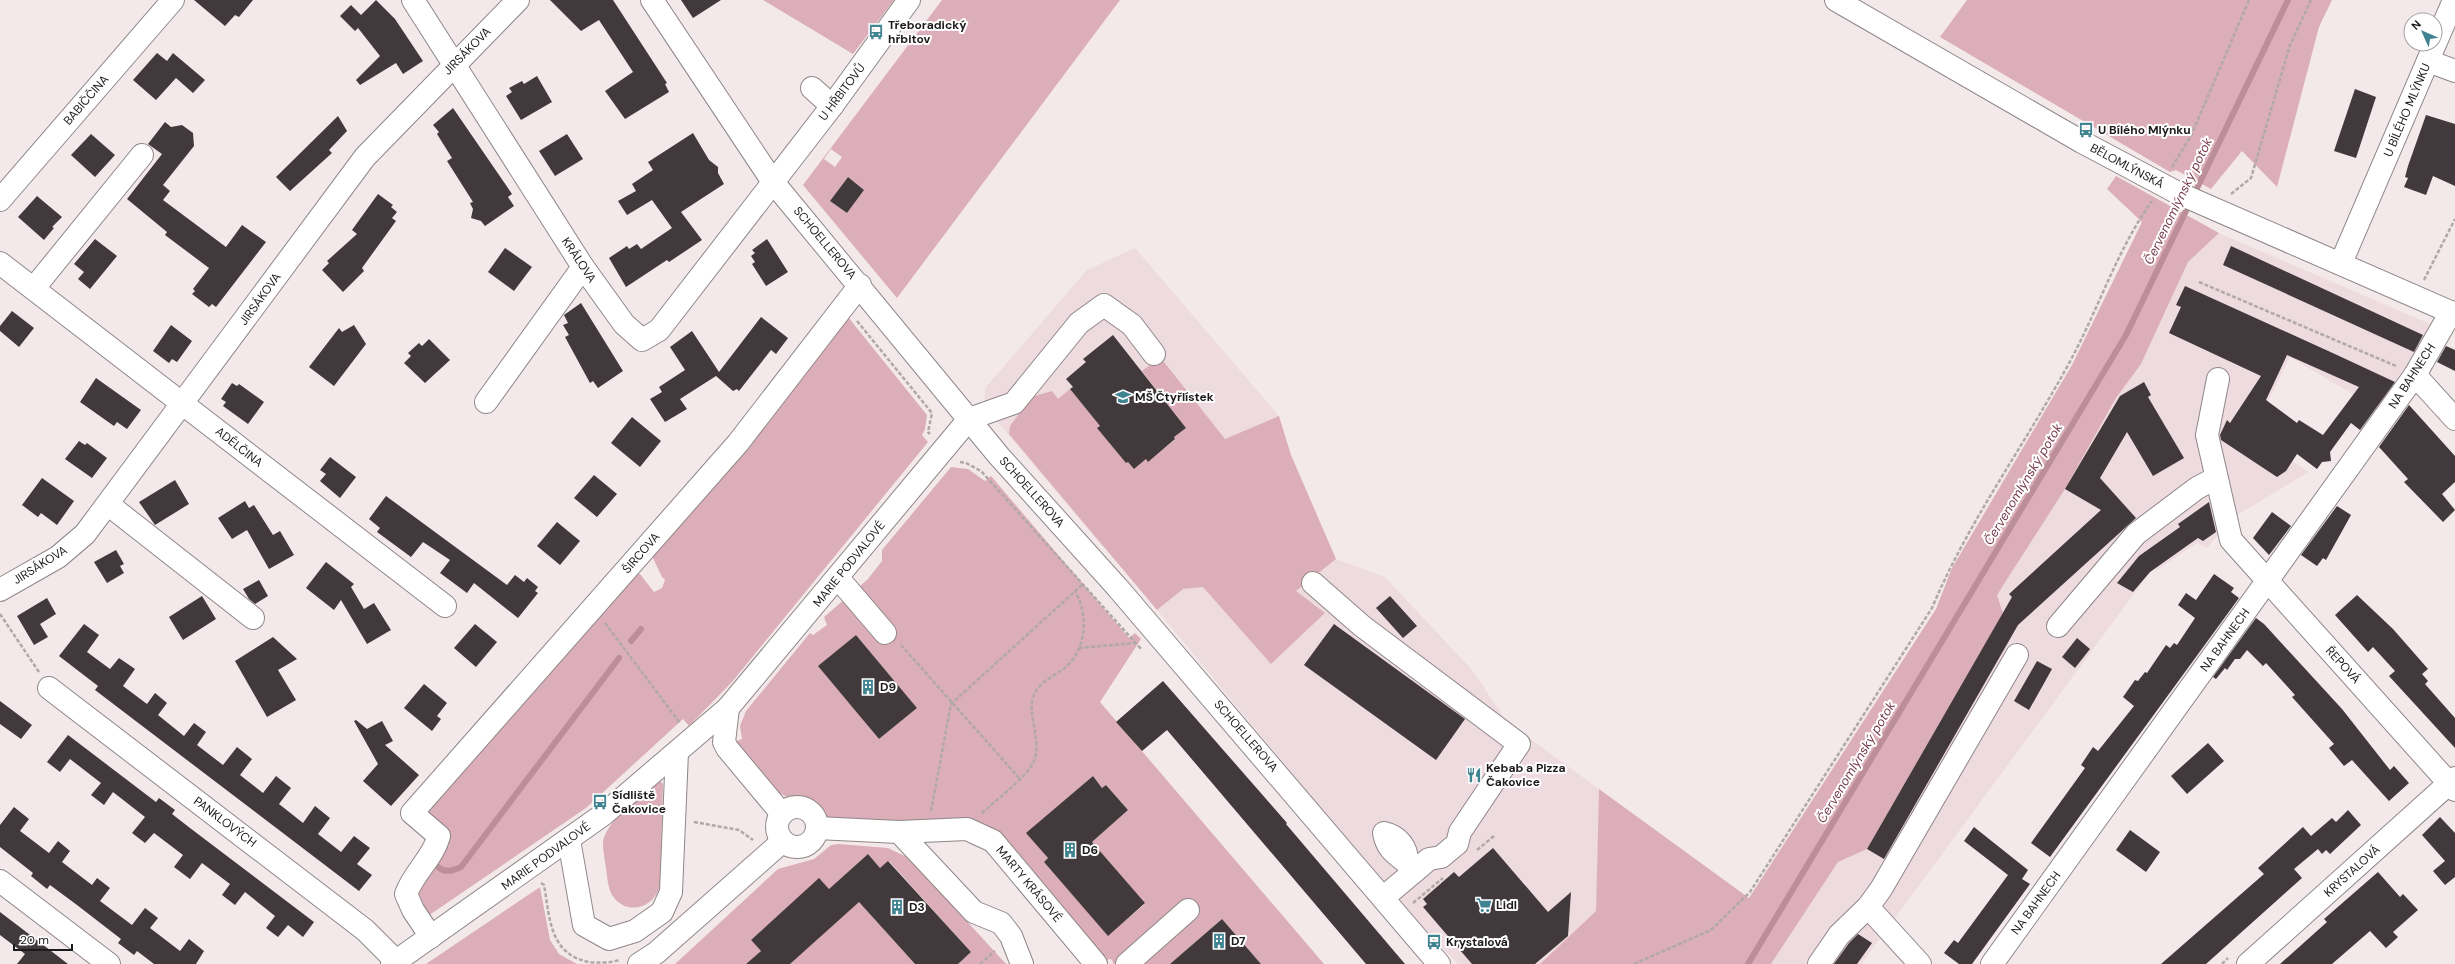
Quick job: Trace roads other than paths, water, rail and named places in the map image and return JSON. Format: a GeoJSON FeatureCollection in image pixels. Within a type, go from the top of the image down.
{"type":"FeatureCollection","features":[{"type":"Feature","properties":{"kind":"street","name":"BABIČČINA"},"geometry":{"type":"LineString","coordinates":[[0,200],[173,0]]}},
{"type":"Feature","properties":{"kind":"street","name":"KRÁLOVA"},"geometry":{"type":"LineString","coordinates":[[413,0],[583,267],[624,324],[642,340],[659,330],[773,182]]}},
{"type":"Feature","properties":{"kind":"street","name":"JIRSÁKOVA"},"geometry":{"type":"LineString","coordinates":[[0,590],[58,557],[85,534],[365,157],[518,0]]}},
{"type":"Feature","properties":{"kind":"street","name":"SCHOELLEROVA"},"geometry":{"type":"LineString","coordinates":[[652,0],[773,182],[860,285],[999,456],[1123,592],[1439,964]]}},
{"type":"Feature","properties":{"kind":"street","name":"U HŘBITOVŮ"},"geometry":{"type":"LineString","coordinates":[[773,182],[832,106],[909,0]]}},
{"type":"Feature","properties":{"kind":"street","name":"BĚLOMLÝNSKÁ"},"geometry":{"type":"LineString","coordinates":[[1836,0],[2082,142],[2178,193],[2453,313]]}},
{"type":"Feature","properties":{"kind":"street","name":"U BÍLÉHO MLÝNKU"},"geometry":{"type":"LineString","coordinates":[[2341,263],[2454,0]]}},
{"type":"Feature","properties":{"kind":"street"},"geometry":{"type":"LineString","coordinates":[[2428,61],[2455,71]]}},
{"type":"Feature","properties":{"kind":"street"},"geometry":{"type":"LineString","coordinates":[[812,88],[832,106]]}},
{"type":"Feature","properties":{"kind":"street"},"geometry":{"type":"LineString","coordinates":[[34,288],[142,155]]}},
{"type":"Feature","properties":{"kind":"street","name":"ADÉLČINA"},"geometry":{"type":"LineString","coordinates":[[0,263],[445,606]]}},
{"type":"Feature","properties":{"kind":"street"},"geometry":{"type":"LineString","coordinates":[[486,402],[583,267]]}},
{"type":"Feature","properties":{"kind":"street","name":"ŠIRCOVA"},"geometry":{"type":"LineString","coordinates":[[431,937],[413,910],[406,894],[411,880],[436,848],[439,836],[412,812],[738,443],[843,304],[860,285]]}},
{"type":"Feature","properties":{"kind":"street"},"geometry":{"type":"LineString","coordinates":[[969,419],[1014,403],[1079,323],[1104,305],[1132,325],[1154,354]]}},
{"type":"Feature","properties":{"kind":"street","name":"NA BAHNECH"},"geometry":{"type":"LineString","coordinates":[[1992,964],[2415,374],[2453,313]]}},
{"type":"Feature","properties":{"kind":"street"},"geometry":{"type":"LineString","coordinates":[[2415,374],[2455,420]]}},
{"type":"Feature","properties":{"kind":"street"},"geometry":{"type":"LineString","coordinates":[[2058,626],[2136,534],[2197,488],[2216,478],[2207,435],[2218,379]]}},
{"type":"Feature","properties":{"kind":"street","name":"MARIE PODVALOVÉ"},"geometry":{"type":"LineString","coordinates":[[394,963],[604,814],[728,708],[838,578],[969,419]]}},
{"type":"Feature","properties":{"kind":"street","name":"ŘEPOVÁ"},"geometry":{"type":"LineString","coordinates":[[2216,478],[2231,540],[2453,784]]}},
{"type":"Feature","properties":{"kind":"street"},"geometry":{"type":"LineString","coordinates":[[108,505],[253,618]]}},
{"type":"Feature","properties":{"kind":"street"},"geometry":{"type":"LineString","coordinates":[[838,578],[885,633]]}},
{"type":"Feature","properties":{"kind":"street"},"geometry":{"type":"LineString","coordinates":[[1313,583],[1362,626],[1520,744],[1460,832],[1447,833],[1384,898]]}},
{"type":"Feature","properties":{"kind":"street"},"geometry":{"type":"LineString","coordinates":[[1819,964],[1840,935],[1868,907],[1881,889],[2017,655]]}},
{"type":"Feature","properties":{"kind":"street","name":"PANKLOVÝCH"},"geometry":{"type":"LineString","coordinates":[[49,688],[365,930],[394,963]]}},
{"type":"Feature","properties":{"kind":"street"},"geometry":{"type":"LineString","coordinates":[[728,708],[724,742],[727,748],[782,814]]}},
{"type":"Feature","properties":{"kind":"street"},"geometry":{"type":"LineString","coordinates":[[569,840],[584,925],[609,939],[635,931],[662,912],[671,892],[683,746]]}},
{"type":"Feature","properties":{"kind":"street","name":"KRYSTALOVÁ"},"geometry":{"type":"LineString","coordinates":[[2248,964],[2453,784]]}},
{"type":"Feature","properties":{"kind":"street"},"geometry":{"type":"LineString","coordinates":[[638,964],[656,952],[776,848],[801,846],[812,840],[817,828],[814,816],[804,808],[792,808],[782,814],[777,828],[776,848]]}},
{"type":"Feature","properties":{"kind":"street","name":"MARTY KRÁSOVÉ"},"geometry":{"type":"LineString","coordinates":[[817,828],[899,832],[967,829],[993,841],[1096,964]]}},
{"type":"Feature","properties":{"kind":"street"},"geometry":{"type":"LineString","coordinates":[[899,832],[974,912],[1000,924],[1011,936],[1022,964]]}},
{"type":"Feature","properties":{"kind":"street"},"geometry":{"type":"LineString","coordinates":[[0,881],[109,964]]}},
{"type":"Feature","properties":{"kind":"street"},"geometry":{"type":"LineString","coordinates":[[1868,907],[1920,964]]}},
{"type":"Feature","properties":{"kind":"street"},"geometry":{"type":"LineString","coordinates":[[1127,964],[1188,910]]}},
{"type":"Feature","properties":{"kind":"waterway","name":"Červenomlýnský potok"},"geometry":{"type":"LineString","coordinates":[[1748,964],[2126,335],[2288,0]]}},
{"type":"Feature","properties":{"kind":"waterway"},"geometry":{"type":"LineString","coordinates":[[631,641],[641,629]]}},
{"type":"Feature","properties":{"kind":"waterway"},"geometry":{"type":"LineString","coordinates":[[438,867],[449,871],[461,867],[619,658]]}},
{"type":"Feature","properties":{"kind":"place","name":"Třeboradický hřbitov"},"geometry":{"type":"Point","coordinates":[876,32]}},
{"type":"Feature","properties":{"kind":"place","name":"U Bílého Mlýnku"},"geometry":{"type":"Point","coordinates":[2086,130]}},
{"type":"Feature","properties":{"kind":"place","name":"MŠ Čtyřlístek"},"geometry":{"type":"Point","coordinates":[1123,397]}},
{"type":"Feature","properties":{"kind":"place","name":"D9"},"geometry":{"type":"Point","coordinates":[868,687]}},
{"type":"Feature","properties":{"kind":"place","name":"Kebab a Pizza Čakovice"},"geometry":{"type":"Point","coordinates":[1474,775]}},
{"type":"Feature","properties":{"kind":"place","name":"Sídliště Čakovice"},"geometry":{"type":"Point","coordinates":[600,802]}},
{"type":"Feature","properties":{"kind":"place","name":"D6"},"geometry":{"type":"Point","coordinates":[1070,850]}},
{"type":"Feature","properties":{"kind":"place","name":"Lidl"},"geometry":{"type":"Point","coordinates":[1484,905]}},
{"type":"Feature","properties":{"kind":"place","name":"D3"},"geometry":{"type":"Point","coordinates":[897,907]}},
{"type":"Feature","properties":{"kind":"place","name":"D7"},"geometry":{"type":"Point","coordinates":[1219,941]}},
{"type":"Feature","properties":{"kind":"place","name":"Krystalová"},"geometry":{"type":"Point","coordinates":[1434,942]}}]}
